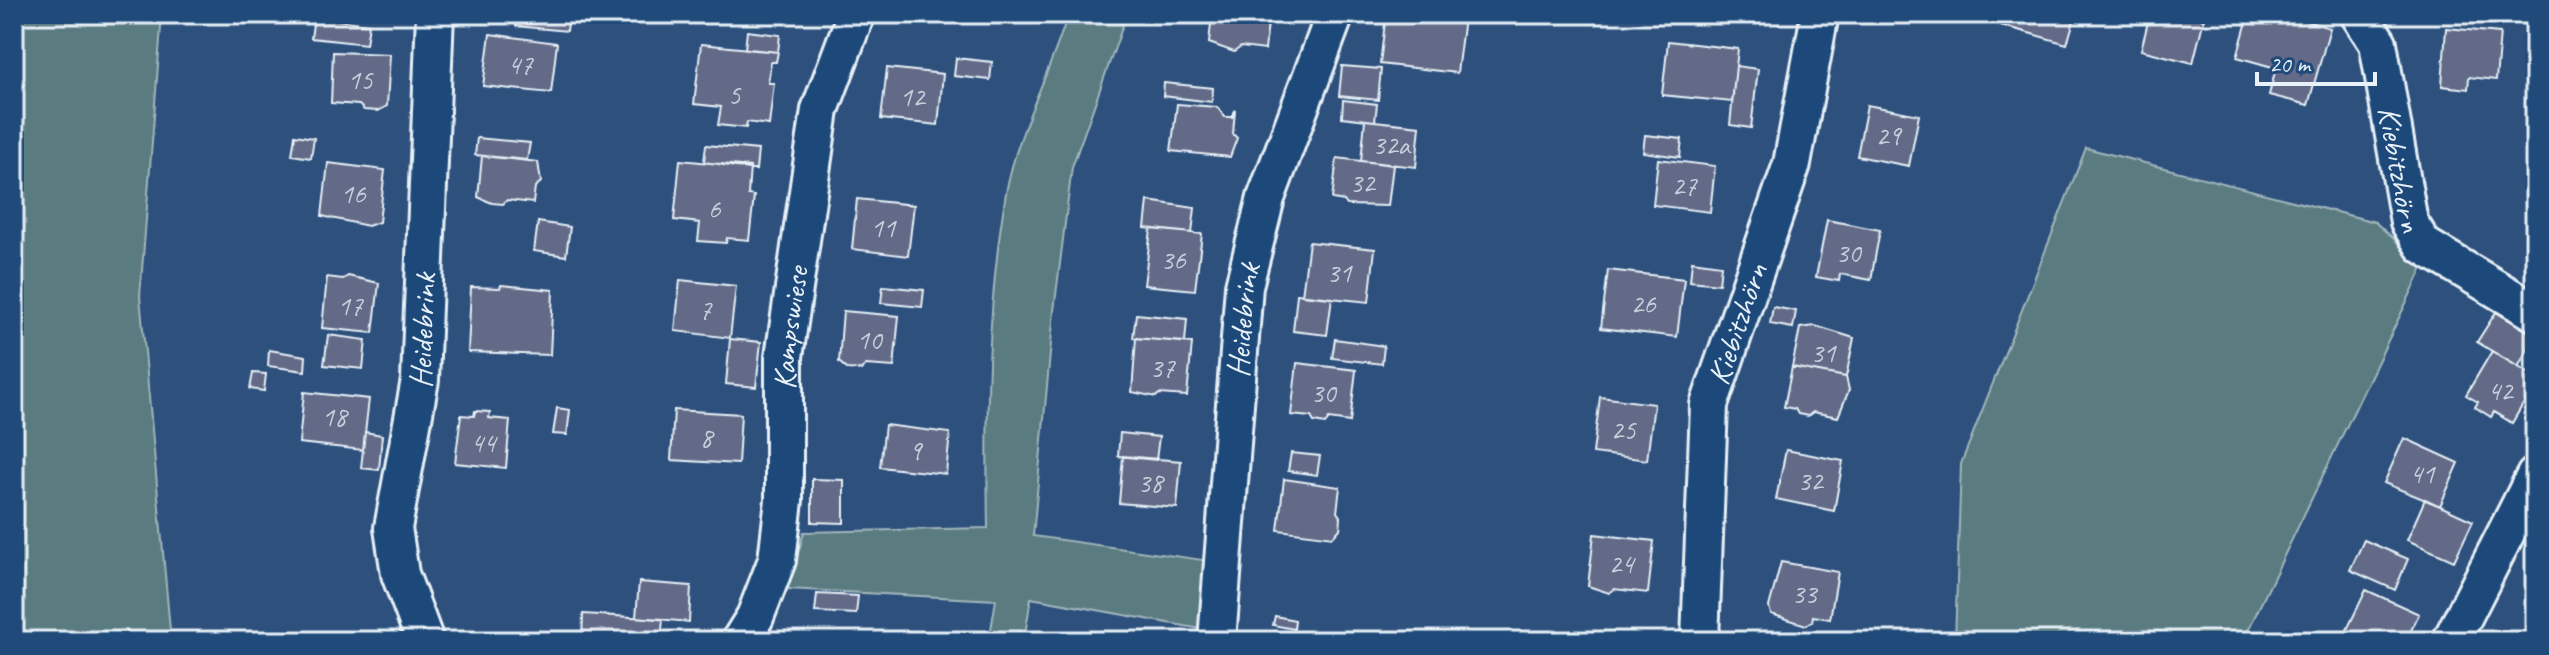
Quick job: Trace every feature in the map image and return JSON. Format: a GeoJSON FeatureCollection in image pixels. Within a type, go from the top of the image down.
{"type":"FeatureCollection","features":[{"type":"Feature","properties":{"kind":"street","name":"Heidebrink"},"geometry":{"type":"LineString","coordinates":[[425,641],[400,574],[393,528],[420,380],[435,14]]}},
{"type":"Feature","properties":{"kind":"street","name":"Kampswiese"},"geometry":{"type":"LineString","coordinates":[[740,641],[755,617],[777,560],[784,500],[784,357],[820,110],[856,14]]}},
{"type":"Feature","properties":{"kind":"street","name":"Heidebrink"},"geometry":{"type":"LineString","coordinates":[[1217,641],[1244,286],[1266,198],[1335,14]]}},
{"type":"Feature","properties":{"kind":"street","name":"Kiebitzhörn"},"geometry":{"type":"LineString","coordinates":[[1700,641],[1709,405],[1792,164],[1820,14]]}},
{"type":"Feature","properties":{"kind":"street","name":"Kiebitzhörn"},"geometry":{"type":"LineString","coordinates":[[2359,14],[2378,43],[2409,222],[2423,245],[2535,312]]}},
{"type":"Feature","properties":{"kind":"street"},"geometry":{"type":"LineString","coordinates":[[2451,641],[2535,476]]}},
{"type":"Feature","properties":{"kind":"green space"},"geometry":{"type":"Polygon","coordinates":[[[14,14],[162,14],[140,296],[171,641],[14,641],[14,14]]]}},
{"type":"Feature","properties":{"kind":"green space"},"geometry":{"type":"Polygon","coordinates":[[[1068,14],[1127,14],[1072,167],[1054,311],[1033,536],[1210,561],[1201,629],[1031,598],[1024,641],[989,641],[996,600],[788,589],[804,532],[988,528],[989,360],[995,276],[1006,193],[1018,147],[1068,14]]]}},
{"type":"Feature","properties":{"kind":"green space"},"geometry":{"type":"Polygon","coordinates":[[[2086,148],[2375,222],[2424,266],[2243,641],[1955,641],[1961,464],[2086,148]]]}},
{"type":"Feature","properties":{"kind":"building"},"geometry":{"type":"Polygon","coordinates":[[[517,14],[569,14],[567,31],[516,26],[517,14]]]}},
{"type":"Feature","properties":{"kind":"building"},"geometry":{"type":"Polygon","coordinates":[[[1212,14],[1269,14],[1265,50],[1241,47],[1234,52],[1209,43],[1212,14]]]}},
{"type":"Feature","properties":{"kind":"building"},"geometry":{"type":"Polygon","coordinates":[[[1386,14],[1464,18],[1457,73],[1380,64],[1386,14]]]}},
{"type":"Feature","properties":{"kind":"building"},"geometry":{"type":"Polygon","coordinates":[[[1962,14],[2076,14],[2067,44],[1962,14]]]}},
{"type":"Feature","properties":{"kind":"building"},"geometry":{"type":"Polygon","coordinates":[[[2150,14],[2184,14],[2204,19],[2193,63],[2141,50],[2150,14]]]}},
{"type":"Feature","properties":{"kind":"building"},"geometry":{"type":"Polygon","coordinates":[[[2249,14],[2282,14],[2330,28],[2308,105],[2269,95],[2276,68],[2237,57],[2249,14]]]}},
{"type":"Feature","properties":{"kind":"building"},"geometry":{"type":"Polygon","coordinates":[[[314,17],[369,24],[366,44],[311,38],[314,17]]]}},
{"type":"Feature","properties":{"kind":"building"},"geometry":{"type":"Polygon","coordinates":[[[2446,28],[2500,33],[2496,80],[2469,77],[2468,89],[2442,86],[2446,28]]]}},
{"type":"Feature","properties":{"kind":"building"},"geometry":{"type":"Polygon","coordinates":[[[747,31],[780,35],[778,52],[745,49],[747,31]]]}},
{"type":"Feature","properties":{"kind":"building"},"geometry":{"type":"Polygon","coordinates":[[[490,34],[557,43],[551,93],[483,86],[490,34]]]}},
{"type":"Feature","properties":{"kind":"building"},"geometry":{"type":"Polygon","coordinates":[[[1668,41],[1738,49],[1732,102],[1662,95],[1668,41]]]}},
{"type":"Feature","properties":{"kind":"building"},"geometry":{"type":"Polygon","coordinates":[[[701,44],[778,52],[776,62],[771,62],[768,83],[774,83],[769,125],[747,122],[746,128],[718,125],[721,107],[694,104],[701,44]]]}},
{"type":"Feature","properties":{"kind":"building"},"geometry":{"type":"Polygon","coordinates":[[[333,52],[390,54],[387,106],[378,111],[364,110],[359,105],[331,103],[333,52]]]}},
{"type":"Feature","properties":{"kind":"building"},"geometry":{"type":"Polygon","coordinates":[[[956,58],[992,62],[990,80],[954,76],[956,58]]]}},
{"type":"Feature","properties":{"kind":"building"},"geometry":{"type":"Polygon","coordinates":[[[1342,66],[1381,69],[1378,100],[1339,96],[1342,66]]]}},
{"type":"Feature","properties":{"kind":"building"},"geometry":{"type":"Polygon","coordinates":[[[1736,66],[1758,69],[1751,128],[1730,125],[1736,66]]]}},
{"type":"Feature","properties":{"kind":"building"},"geometry":{"type":"Polygon","coordinates":[[[887,68],[943,74],[938,125],[881,119],[887,68]]]}},
{"type":"Feature","properties":{"kind":"building"},"geometry":{"type":"Polygon","coordinates":[[[1164,83],[1213,88],[1212,102],[1163,96],[1164,83]]]}},
{"type":"Feature","properties":{"kind":"building"},"geometry":{"type":"Polygon","coordinates":[[[1343,100],[1377,104],[1375,121],[1342,117],[1343,100]]]}},
{"type":"Feature","properties":{"kind":"building"},"geometry":{"type":"Polygon","coordinates":[[[1177,104],[1217,107],[1225,117],[1232,117],[1235,110],[1233,134],[1237,138],[1230,157],[1171,151],[1177,104]]]}},
{"type":"Feature","properties":{"kind":"building"},"geometry":{"type":"Polygon","coordinates":[[[1867,105],[1919,115],[1909,166],[1857,156],[1867,105]]]}},
{"type":"Feature","properties":{"kind":"building"},"geometry":{"type":"Polygon","coordinates":[[[1365,120],[1420,126],[1416,167],[1361,161],[1365,120]]]}},
{"type":"Feature","properties":{"kind":"building"},"geometry":{"type":"Polygon","coordinates":[[[295,135],[314,138],[311,158],[292,155],[295,135]]]}},
{"type":"Feature","properties":{"kind":"building"},"geometry":{"type":"Polygon","coordinates":[[[1645,135],[1682,139],[1680,157],[1643,152],[1645,135]]]}},
{"type":"Feature","properties":{"kind":"building"},"geometry":{"type":"Polygon","coordinates":[[[477,138],[530,143],[527,160],[475,155],[477,138]]]}},
{"type":"Feature","properties":{"kind":"building"},"geometry":{"type":"Polygon","coordinates":[[[706,145],[758,150],[756,170],[704,162],[706,145]]]}},
{"type":"Feature","properties":{"kind":"building"},"geometry":{"type":"Polygon","coordinates":[[[482,156],[538,162],[541,182],[535,187],[533,203],[507,200],[503,204],[492,203],[478,197],[482,156]]]}},
{"type":"Feature","properties":{"kind":"building"},"geometry":{"type":"Polygon","coordinates":[[[1337,158],[1393,165],[1388,206],[1347,205],[1344,201],[1332,199],[1337,158]]]}},
{"type":"Feature","properties":{"kind":"building"},"geometry":{"type":"Polygon","coordinates":[[[1658,159],[1715,166],[1710,212],[1653,205],[1658,159]]]}},
{"type":"Feature","properties":{"kind":"building"},"geometry":{"type":"Polygon","coordinates":[[[680,160],[750,167],[748,195],[754,196],[749,240],[727,238],[726,243],[698,241],[700,223],[674,220],[680,160]]]}},
{"type":"Feature","properties":{"kind":"building"},"geometry":{"type":"Polygon","coordinates":[[[328,163],[385,170],[379,222],[368,226],[322,216],[328,163]]]}},
{"type":"Feature","properties":{"kind":"building"},"geometry":{"type":"Polygon","coordinates":[[[857,199],[914,205],[908,256],[852,249],[857,199]]]}},
{"type":"Feature","properties":{"kind":"building"},"geometry":{"type":"Polygon","coordinates":[[[1148,201],[1195,208],[1192,233],[1145,228],[1148,201]]]}},
{"type":"Feature","properties":{"kind":"building"},"geometry":{"type":"Polygon","coordinates":[[[1827,220],[1880,230],[1871,280],[1840,274],[1839,281],[1816,277],[1827,220]]]}},
{"type":"Feature","properties":{"kind":"building"},"geometry":{"type":"Polygon","coordinates":[[[538,222],[570,227],[566,256],[534,251],[538,222]]]}},
{"type":"Feature","properties":{"kind":"building"},"geometry":{"type":"Polygon","coordinates":[[[1151,229],[1202,234],[1195,290],[1144,285],[1151,229]]]}},
{"type":"Feature","properties":{"kind":"building"},"geometry":{"type":"Polygon","coordinates":[[[1309,242],[1375,249],[1369,302],[1302,295],[1309,242]]]}},
{"type":"Feature","properties":{"kind":"building"},"geometry":{"type":"Polygon","coordinates":[[[1692,261],[1721,265],[1719,284],[1690,281],[1692,261]]]}},
{"type":"Feature","properties":{"kind":"building"},"geometry":{"type":"Polygon","coordinates":[[[1608,270],[1684,279],[1677,337],[1601,328],[1608,270]]]}},
{"type":"Feature","properties":{"kind":"building"},"geometry":{"type":"Polygon","coordinates":[[[348,276],[379,283],[373,333],[322,328],[327,277],[343,279],[348,276]]]}},
{"type":"Feature","properties":{"kind":"building"},"geometry":{"type":"Polygon","coordinates":[[[680,280],[736,286],[730,338],[675,331],[680,280]]]}},
{"type":"Feature","properties":{"kind":"building"},"geometry":{"type":"Polygon","coordinates":[[[501,285],[553,290],[550,355],[468,352],[471,287],[500,288],[501,285]]]}},
{"type":"Feature","properties":{"kind":"building"},"geometry":{"type":"Polygon","coordinates":[[[883,286],[924,290],[922,307],[881,303],[883,286]]]}},
{"type":"Feature","properties":{"kind":"building"},"geometry":{"type":"Polygon","coordinates":[[[1297,294],[1332,298],[1327,335],[1293,331],[1297,294]]]}},
{"type":"Feature","properties":{"kind":"building"},"geometry":{"type":"Polygon","coordinates":[[[1773,307],[1796,311],[1793,328],[1770,324],[1773,307]]]}},
{"type":"Feature","properties":{"kind":"building"},"geometry":{"type":"Polygon","coordinates":[[[843,311],[899,316],[894,367],[866,365],[861,370],[847,369],[839,362],[843,311]]]}},
{"type":"Feature","properties":{"kind":"building"},"geometry":{"type":"Polygon","coordinates":[[[2496,312],[2535,336],[2518,367],[2477,342],[2496,312]]]}},
{"type":"Feature","properties":{"kind":"building"},"geometry":{"type":"Polygon","coordinates":[[[1136,314],[1187,319],[1185,342],[1133,338],[1136,314]]]}},
{"type":"Feature","properties":{"kind":"building"},"geometry":{"type":"Polygon","coordinates":[[[1815,326],[1854,338],[1846,377],[1792,367],[1800,328],[1815,326]]]}},
{"type":"Feature","properties":{"kind":"building"},"geometry":{"type":"Polygon","coordinates":[[[328,335],[366,340],[363,369],[324,365],[328,335]]]}},
{"type":"Feature","properties":{"kind":"building"},"geometry":{"type":"Polygon","coordinates":[[[1136,338],[1192,343],[1187,396],[1159,394],[1156,397],[1132,392],[1136,338]]]}},
{"type":"Feature","properties":{"kind":"building"},"geometry":{"type":"Polygon","coordinates":[[[730,339],[761,342],[756,387],[726,384],[730,339]]]}},
{"type":"Feature","properties":{"kind":"building"},"geometry":{"type":"Polygon","coordinates":[[[1335,339],[1384,346],[1382,364],[1332,358],[1335,339]]]}},
{"type":"Feature","properties":{"kind":"building"},"geometry":{"type":"Polygon","coordinates":[[[269,350],[306,356],[305,371],[268,366],[269,350]]]}},
{"type":"Feature","properties":{"kind":"building"},"geometry":{"type":"Polygon","coordinates":[[[2492,351],[2535,377],[2535,384],[2512,423],[2494,412],[2491,417],[2475,407],[2478,402],[2466,395],[2492,351]]]}},
{"type":"Feature","properties":{"kind":"building"},"geometry":{"type":"Polygon","coordinates":[[[1297,363],[1356,370],[1350,422],[1329,419],[1325,424],[1314,422],[1311,417],[1291,415],[1297,363]]]}},
{"type":"Feature","properties":{"kind":"building"},"geometry":{"type":"Polygon","coordinates":[[[1792,367],[1846,377],[1849,390],[1838,417],[1813,412],[1808,416],[1784,407],[1792,367]]]}},
{"type":"Feature","properties":{"kind":"building"},"geometry":{"type":"Polygon","coordinates":[[[253,373],[266,374],[264,391],[250,389],[253,373]]]}},
{"type":"Feature","properties":{"kind":"building"},"geometry":{"type":"Polygon","coordinates":[[[304,392],[369,399],[363,450],[299,443],[304,392]]]}},
{"type":"Feature","properties":{"kind":"building"},"geometry":{"type":"Polygon","coordinates":[[[1600,397],[1654,404],[1647,460],[1593,453],[1600,397]]]}},
{"type":"Feature","properties":{"kind":"building"},"geometry":{"type":"Polygon","coordinates":[[[557,408],[570,410],[567,435],[553,434],[557,408]]]}},
{"type":"Feature","properties":{"kind":"building"},"geometry":{"type":"Polygon","coordinates":[[[674,410],[741,414],[738,464],[671,460],[674,410]]]}},
{"type":"Feature","properties":{"kind":"building"},"geometry":{"type":"Polygon","coordinates":[[[475,411],[490,412],[489,418],[510,420],[506,468],[455,463],[461,415],[474,416],[475,411]]]}},
{"type":"Feature","properties":{"kind":"building"},"geometry":{"type":"Polygon","coordinates":[[[885,425],[950,433],[946,474],[880,467],[885,425]]]}},
{"type":"Feature","properties":{"kind":"building"},"geometry":{"type":"Polygon","coordinates":[[[365,432],[382,435],[379,470],[361,468],[365,432]]]}},
{"type":"Feature","properties":{"kind":"building"},"geometry":{"type":"Polygon","coordinates":[[[1120,433],[1159,437],[1156,460],[1118,456],[1120,433]]]}},
{"type":"Feature","properties":{"kind":"building"},"geometry":{"type":"Polygon","coordinates":[[[2404,438],[2459,463],[2440,506],[2384,483],[2404,438]]]}},
{"type":"Feature","properties":{"kind":"building"},"geometry":{"type":"Polygon","coordinates":[[[1786,450],[1843,461],[1834,511],[1776,499],[1786,450]]]}},
{"type":"Feature","properties":{"kind":"building"},"geometry":{"type":"Polygon","coordinates":[[[1291,453],[1320,456],[1317,475],[1288,471],[1291,453]]]}},
{"type":"Feature","properties":{"kind":"building"},"geometry":{"type":"Polygon","coordinates":[[[1123,456],[1181,461],[1177,508],[1119,503],[1123,456]]]}},
{"type":"Feature","properties":{"kind":"building"},"geometry":{"type":"Polygon","coordinates":[[[812,479],[844,480],[844,523],[812,522],[812,479]]]}},
{"type":"Feature","properties":{"kind":"building"},"geometry":{"type":"Polygon","coordinates":[[[1284,479],[1340,487],[1337,512],[1341,518],[1340,529],[1333,537],[1278,530],[1284,479]]]}},
{"type":"Feature","properties":{"kind":"building"},"geometry":{"type":"Polygon","coordinates":[[[2425,499],[2473,521],[2454,561],[2407,540],[2425,499]]]}},
{"type":"Feature","properties":{"kind":"building"},"geometry":{"type":"Polygon","coordinates":[[[1594,534],[1654,541],[1648,593],[1614,589],[1609,593],[1588,586],[1594,534]]]}},
{"type":"Feature","properties":{"kind":"building"},"geometry":{"type":"Polygon","coordinates":[[[2364,540],[2408,559],[2395,590],[2350,570],[2364,540]]]}},
{"type":"Feature","properties":{"kind":"building"},"geometry":{"type":"Polygon","coordinates":[[[1781,562],[1838,572],[1830,619],[1813,616],[1812,622],[1806,625],[1771,614],[1769,607],[1781,562]]]}},
{"type":"Feature","properties":{"kind":"building"},"geometry":{"type":"Polygon","coordinates":[[[639,582],[691,586],[689,622],[636,617],[639,582]]]}},
{"type":"Feature","properties":{"kind":"building"},"geometry":{"type":"Polygon","coordinates":[[[2366,590],[2419,614],[2406,641],[2343,638],[2366,590]]]}},
{"type":"Feature","properties":{"kind":"building"},"geometry":{"type":"Polygon","coordinates":[[[817,594],[858,596],[856,614],[815,612],[817,594]]]}},
{"type":"Feature","properties":{"kind":"building"},"geometry":{"type":"Polygon","coordinates":[[[583,614],[663,619],[661,641],[582,641],[583,614]]]}},
{"type":"Feature","properties":{"kind":"building"},"geometry":{"type":"Polygon","coordinates":[[[1275,616],[1295,620],[1294,629],[1273,625],[1275,616]]]}},
{"type":"Feature","properties":{"kind":"building"},"geometry":{"type":"Polygon","coordinates":[[[1068,634],[1147,641],[1067,641],[1068,634]]]}}]}
